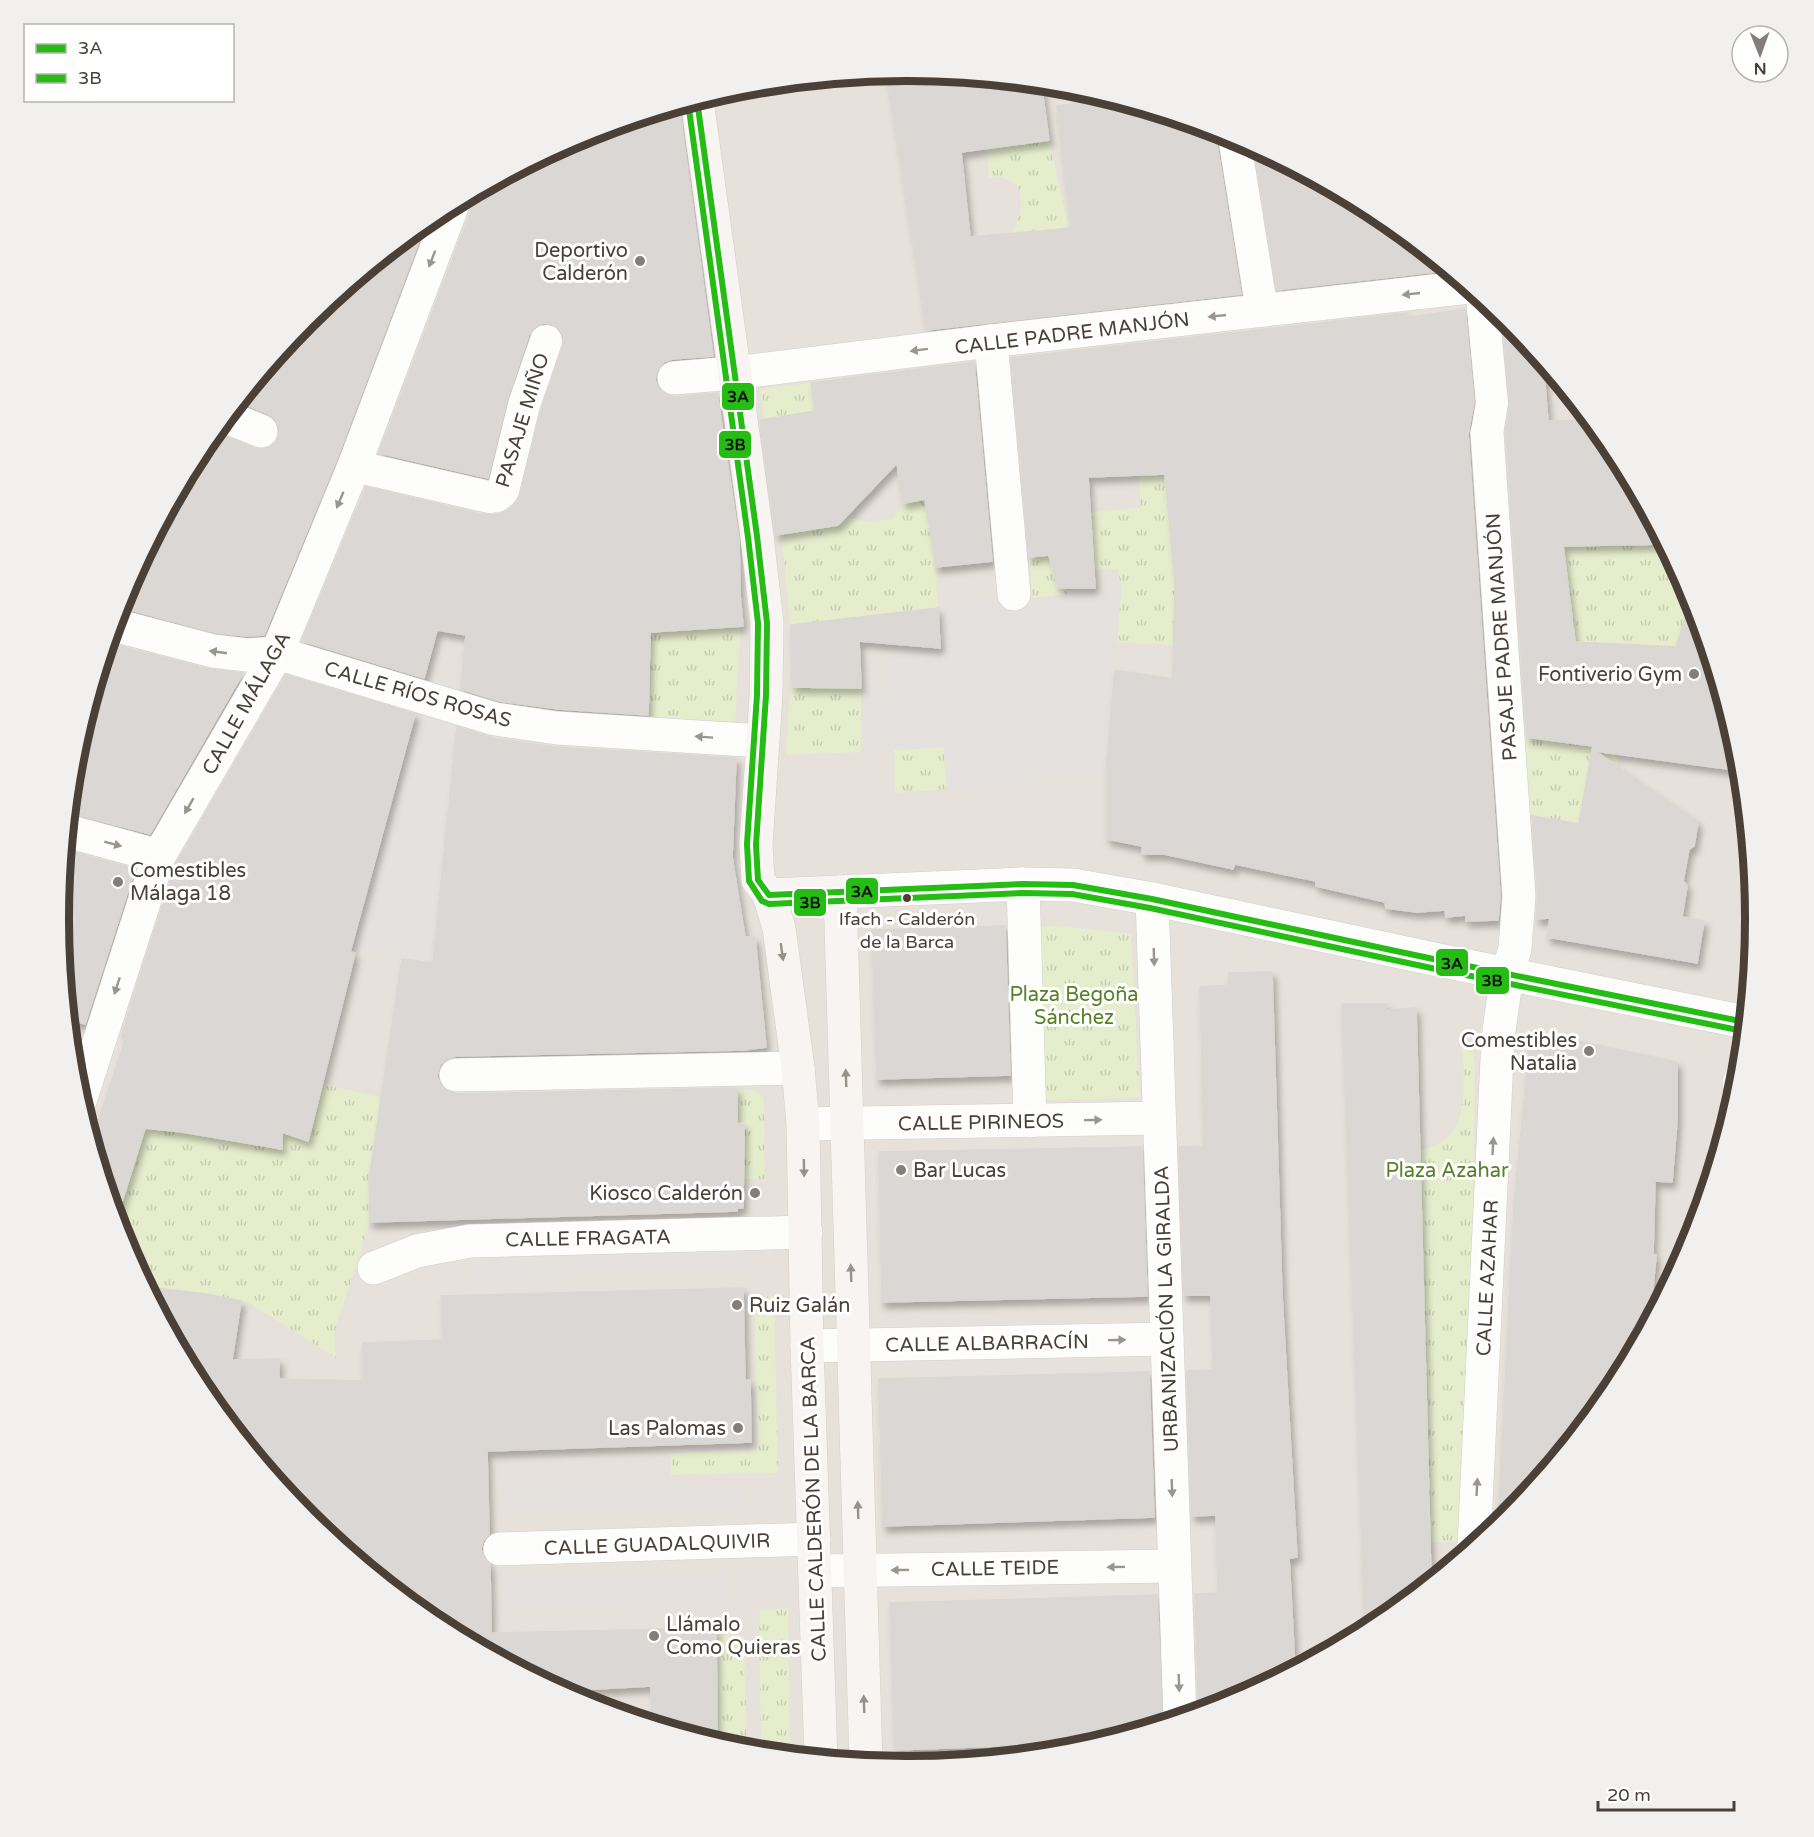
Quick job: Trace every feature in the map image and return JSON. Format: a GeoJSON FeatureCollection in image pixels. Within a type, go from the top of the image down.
{"type":"FeatureCollection","features":[{"type":"Feature","properties":{"kind":"main road","name":"CALLE CALDERÓN DE LA BARCA"},"geometry":{"type":"LineString","coordinates":[[698,107],[767,623],[768,655],[756,866],[758,879],[770,895],[779,928],[798,1068],[803,1124],[807,1346],[821,1752]]}},
{"type":"Feature","properties":{"kind":"main road"},"geometry":{"type":"LineString","coordinates":[[770,895],[840,892],[866,1755]]}},
{"type":"Feature","properties":{"kind":"street"},"geometry":{"type":"LineString","coordinates":[[1236,148],[1262,311]]}},
{"type":"Feature","properties":{"kind":"street","name":"CALLE MÁLAGA"},"geometry":{"type":"LineString","coordinates":[[82,1064],[83,1046],[159,856],[277,653],[354,466],[448,218]]}},
{"type":"Feature","properties":{"kind":"street","name":"CALLE PADRE MANJÓN"},"geometry":{"type":"LineString","coordinates":[[674,378],[734,373],[991,341],[1460,288]]}},
{"type":"Feature","properties":{"kind":"street","name":"PASAJE PADRE MANJÓN"},"geometry":{"type":"LineString","coordinates":[[1483,310],[1492,403],[1487,433],[1519,896],[1515,949],[1507,974]]}},
{"type":"Feature","properties":{"kind":"street","name":"PASAJE MIÑO"},"geometry":{"type":"LineString","coordinates":[[354,466],[489,497],[497,496],[503,491],[524,405],[546,341]]}},
{"type":"Feature","properties":{"kind":"street"},"geometry":{"type":"LineString","coordinates":[[991,341],[1014,594]]}},
{"type":"Feature","properties":{"kind":"street"},"geometry":{"type":"LineString","coordinates":[[233,420],[261,431]]}},
{"type":"Feature","properties":{"kind":"street","name":"CALLE RÍOS ROSAS"},"geometry":{"type":"LineString","coordinates":[[122,627],[213,651],[247,655],[277,653],[495,719],[557,728],[762,741]]}},
{"type":"Feature","properties":{"kind":"street"},"geometry":{"type":"LineString","coordinates":[[74,833],[159,856]]}},
{"type":"Feature","properties":{"kind":"street"},"geometry":{"type":"LineString","coordinates":[[840,892],[1023,884],[1073,885],[1152,899],[1739,1021]]}},
{"type":"Feature","properties":{"kind":"street"},"geometry":{"type":"LineString","coordinates":[[1023,884],[1030,1121]]}},
{"type":"Feature","properties":{"kind":"street","name":"URBANIZACIÓN LA GIRALDA"},"geometry":{"type":"LineString","coordinates":[[1152,899],[1180,1711]]}},
{"type":"Feature","properties":{"kind":"street","name":"CALLE AZAHAR"},"geometry":{"type":"LineString","coordinates":[[1475,1535],[1498,1038],[1507,974]]}},
{"type":"Feature","properties":{"kind":"street"},"geometry":{"type":"LineString","coordinates":[[456,1075],[798,1068]]}},
{"type":"Feature","properties":{"kind":"street","name":"CALLE PIRINEOS"},"geometry":{"type":"LineString","coordinates":[[803,1124],[1159,1118]]}},
{"type":"Feature","properties":{"kind":"street","name":"CALLE FRAGATA"},"geometry":{"type":"LineString","coordinates":[[374,1268],[417,1251],[470,1240],[806,1232]]}},
{"type":"Feature","properties":{"kind":"street","name":"CALLE ALBARRACÍN"},"geometry":{"type":"LineString","coordinates":[[807,1346],[1167,1338]]}},
{"type":"Feature","properties":{"kind":"street","name":"CALLE GUADALQUIVIR"},"geometry":{"type":"LineString","coordinates":[[500,1549],[815,1555]]}},
{"type":"Feature","properties":{"kind":"street","name":"CALLE TEIDE"},"geometry":{"type":"LineString","coordinates":[[815,1555],[860,1570],[1174,1566]]}},
{"type":"Feature","properties":{"kind":"shaded area"},"geometry":{"type":"Polygon","coordinates":[[[852,82],[962,82],[1070,97],[1124,109],[1228,144],[1278,167],[1373,222],[1417,254],[1460,288],[1537,366],[1572,408],[1604,453],[1633,500],[1659,548],[1701,649],[1729,755],[1738,809],[1745,918],[1743,973],[1738,1028],[1729,1082],[1716,1135],[1701,1188],[1659,1289],[1633,1338],[1572,1429],[1500,1511],[1460,1549],[1373,1615],[1326,1644],[1228,1693],[1176,1712],[1124,1728],[1016,1749],[962,1755],[852,1755],[744,1740],[690,1728],[586,1693],[536,1670],[441,1615],[397,1583],[354,1549],[277,1471],[242,1429],[210,1384],[181,1337],[155,1289],[113,1188],[85,1082],[76,1028],[69,918],[71,864],[76,809],[85,755],[98,702],[113,649],[155,548],[181,499],[242,408],[314,326],[354,288],[441,222],[488,193],[586,144],[638,125],[690,109],[798,88],[852,82]]]}},
{"type":"Feature","properties":{"kind":"shaded area"},"geometry":{"type":"Polygon","coordinates":[[[1121,589],[1106,775],[947,789],[944,747],[861,752],[861,688],[890,691],[894,644],[940,648],[938,608],[1121,589]]]}},
{"type":"Feature","properties":{"kind":"shaded area"},"geometry":{"type":"Polygon","coordinates":[[[397,707],[490,735],[474,882],[537,1053],[458,1058],[452,1099],[397,1086],[401,959],[320,948],[379,755],[397,707]]]}},
{"type":"Feature","properties":{"kind":"shaded area"},"geometry":{"type":"Polygon","coordinates":[[[749,1250],[750,1270],[472,1280],[472,1259],[749,1250]]]}},
{"type":"Feature","properties":{"kind":"shaded area"},"geometry":{"type":"Polygon","coordinates":[[[744,1485],[744,1510],[500,1516],[500,1490],[744,1485]]]}},
{"type":"Feature","properties":{"kind":"shaded area"},"geometry":{"type":"Polygon","coordinates":[[[729,1572],[730,1599],[508,1606],[507,1579],[729,1572]]]}},
{"type":"Feature","properties":{"kind":"green space"},"geometry":{"type":"Polygon","coordinates":[[[1049,140],[1069,229],[1011,234],[1020,211],[1021,200],[1018,186],[1002,177],[989,178],[986,148],[1049,140]]]}},
{"type":"Feature","properties":{"kind":"green space"},"geometry":{"type":"Polygon","coordinates":[[[811,383],[815,411],[789,415],[792,435],[767,438],[760,389],[811,383]]]}},
{"type":"Feature","properties":{"kind":"green space"},"geometry":{"type":"Polygon","coordinates":[[[1164,458],[1175,585],[1175,645],[1117,642],[1121,589],[1118,569],[1096,570],[1094,559],[1068,563],[1056,579],[1058,588],[1066,588],[1067,594],[1032,598],[1030,557],[1093,551],[1091,512],[1141,508],[1138,460],[1164,458]]]}},
{"type":"Feature","properties":{"kind":"green space"},"geometry":{"type":"Polygon","coordinates":[[[925,499],[935,562],[938,608],[790,626],[782,534],[838,525],[845,517],[869,522],[893,519],[903,503],[925,499]]]}},
{"type":"Feature","properties":{"kind":"green space"},"geometry":{"type":"Polygon","coordinates":[[[1657,544],[1687,613],[1677,646],[1575,642],[1563,546],[1657,544]]]}},
{"type":"Feature","properties":{"kind":"green space"},"geometry":{"type":"Polygon","coordinates":[[[741,626],[735,722],[648,717],[649,680],[624,634],[741,626]]]}},
{"type":"Feature","properties":{"kind":"green space"},"geometry":{"type":"Polygon","coordinates":[[[790,687],[861,688],[861,752],[786,755],[790,687]]]}},
{"type":"Feature","properties":{"kind":"green space"},"geometry":{"type":"Polygon","coordinates":[[[1523,736],[1619,751],[1614,779],[1587,776],[1579,824],[1528,816],[1523,736]]]}},
{"type":"Feature","properties":{"kind":"green space"},"geometry":{"type":"Polygon","coordinates":[[[944,747],[947,789],[895,793],[894,750],[944,747]]]}},
{"type":"Feature","properties":{"kind":"green space","name":"Plaza Begoña Sánchez"},"geometry":{"type":"Polygon","coordinates":[[[1010,926],[1056,926],[1131,934],[1140,1098],[1030,1101],[1010,926]]]}},
{"type":"Feature","properties":{"kind":"green space","name":"Plaza Azahar"},"geometry":{"type":"Polygon","coordinates":[[[1461,1036],[1472,1046],[1475,1064],[1472,1283],[1459,1542],[1430,1542],[1424,1315],[1410,1285],[1425,1285],[1420,1150],[1438,1144],[1450,1134],[1458,1121],[1464,1088],[1461,1036]]]}},
{"type":"Feature","properties":{"kind":"green space"},"geometry":{"type":"Polygon","coordinates":[[[312,1082],[383,1098],[383,1123],[375,1140],[369,1180],[370,1222],[334,1333],[336,1358],[248,1302],[155,1288],[120,1207],[145,1126],[282,1149],[282,1132],[307,1141],[312,1082]]]}},
{"type":"Feature","properties":{"kind":"green space"},"geometry":{"type":"Polygon","coordinates":[[[737,1090],[759,1093],[764,1100],[765,1179],[743,1179],[744,1124],[737,1124],[737,1090]]]}},
{"type":"Feature","properties":{"kind":"green space"},"geometry":{"type":"Polygon","coordinates":[[[774,1296],[778,1473],[671,1475],[671,1453],[758,1450],[754,1297],[774,1296]]]}},
{"type":"Feature","properties":{"kind":"green space"},"geometry":{"type":"Polygon","coordinates":[[[788,1608],[790,1748],[761,1743],[759,1609],[788,1608]]]}},
{"type":"Feature","properties":{"kind":"green space"},"geometry":{"type":"Polygon","coordinates":[[[716,1635],[744,1635],[747,1740],[717,1734],[716,1635]]]}},
{"type":"Feature","properties":{"kind":"building"},"geometry":{"type":"Polygon","coordinates":[[[888,81],[962,82],[1042,92],[1049,140],[961,152],[970,237],[1072,228],[1057,106],[1089,101],[1124,109],[1216,140],[1241,294],[927,330],[888,81]]]}},
{"type":"Feature","properties":{"kind":"building"},"geometry":{"type":"Polygon","coordinates":[[[680,112],[713,356],[672,359],[664,362],[657,371],[655,380],[659,389],[667,395],[676,397],[717,393],[739,540],[743,626],[650,632],[648,715],[559,709],[499,701],[461,689],[466,635],[437,630],[424,678],[302,641],[366,487],[485,515],[499,514],[508,510],[520,495],[541,410],[563,346],[564,338],[560,330],[551,324],[543,323],[535,327],[529,335],[507,401],[488,478],[379,453],[471,211],[472,203],[536,167],[586,144],[680,112]]]}},
{"type":"Feature","properties":{"kind":"building"},"geometry":{"type":"Polygon","coordinates":[[[1256,157],[1326,193],[1373,222],[1439,271],[1277,290],[1256,157]]]}},
{"type":"Feature","properties":{"kind":"building"},"geometry":{"type":"Polygon","coordinates":[[[421,237],[337,459],[264,635],[216,633],[128,610],[155,548],[181,499],[223,435],[255,449],[264,449],[273,445],[279,437],[280,429],[275,419],[245,404],[314,326],[354,288],[421,237]]]}},
{"type":"Feature","properties":{"kind":"building"},"geometry":{"type":"Polygon","coordinates":[[[1465,309],[1474,402],[1468,434],[1500,896],[1498,920],[1466,921],[1466,915],[1446,917],[1445,910],[1417,912],[1386,908],[1385,902],[1316,886],[1316,881],[1235,864],[1233,869],[1164,854],[1142,854],[1142,846],[1107,839],[1107,761],[1115,670],[1173,679],[1175,583],[1165,474],[1088,477],[1095,588],[1058,588],[1049,555],[1029,557],[1011,358],[1407,313],[1403,318],[1465,309]]]}},
{"type":"Feature","properties":{"kind":"building"},"geometry":{"type":"Polygon","coordinates":[[[1503,330],[1544,374],[1548,421],[1581,420],[1633,500],[1657,544],[1563,546],[1575,642],[1676,647],[1687,613],[1701,649],[1731,770],[1595,751],[1698,822],[1694,846],[1689,849],[1683,881],[1687,886],[1682,917],[1704,921],[1697,963],[1547,937],[1550,918],[1536,919],[1538,895],[1532,816],[1579,824],[1593,746],[1527,737],[1506,431],[1510,401],[1503,330]]]}},
{"type":"Feature","properties":{"kind":"building"},"geometry":{"type":"Polygon","coordinates":[[[974,362],[992,561],[936,567],[925,499],[903,503],[897,463],[838,525],[776,535],[760,420],[815,411],[811,383],[974,362]]]}},
{"type":"Feature","properties":{"kind":"building"},"geometry":{"type":"Polygon","coordinates":[[[938,608],[940,648],[859,641],[861,688],[792,687],[791,625],[938,608]]]}},
{"type":"Feature","properties":{"kind":"building"},"geometry":{"type":"Polygon","coordinates":[[[115,645],[208,669],[243,673],[150,834],[75,815],[85,755],[115,645]]]}},
{"type":"Feature","properties":{"kind":"building"},"geometry":{"type":"Polygon","coordinates":[[[286,675],[415,714],[350,952],[355,953],[308,1141],[282,1132],[282,1149],[145,1128],[120,1207],[96,1128],[127,1034],[122,1033],[176,864],[286,675]]]}},
{"type":"Feature","properties":{"kind":"building"},"geometry":{"type":"Polygon","coordinates":[[[457,727],[492,738],[554,747],[736,758],[732,857],[745,937],[755,937],[766,1047],[744,1050],[456,1056],[440,1065],[437,1076],[446,1091],[456,1094],[737,1088],[737,1124],[744,1123],[743,1208],[737,1208],[737,1211],[370,1222],[369,1180],[402,959],[433,963],[457,727]]]}},
{"type":"Feature","properties":{"kind":"building"},"geometry":{"type":"Polygon","coordinates":[[[72,852],[135,869],[85,1024],[75,1021],[71,973],[69,918],[72,852]]]}},
{"type":"Feature","properties":{"kind":"building"},"geometry":{"type":"Polygon","coordinates":[[[1005,926],[1010,1075],[877,1079],[872,930],[1005,926]]]}},
{"type":"Feature","properties":{"kind":"building"},"geometry":{"type":"Polygon","coordinates":[[[1272,972],[1282,1296],[1297,1557],[1289,1558],[1295,1661],[1228,1693],[1199,1704],[1195,1594],[1218,1593],[1216,1515],[1192,1516],[1187,1371],[1213,1370],[1211,1295],[1184,1295],[1179,1147],[1204,1146],[1200,987],[1229,985],[1229,973],[1272,972]]]}},
{"type":"Feature","properties":{"kind":"building"},"geometry":{"type":"Polygon","coordinates":[[[1342,1004],[1387,1004],[1386,1010],[1416,1008],[1431,1572],[1365,1620],[1342,1004]]]}},
{"type":"Feature","properties":{"kind":"building"},"geometry":{"type":"Polygon","coordinates":[[[1531,1031],[1677,1062],[1677,1121],[1672,1182],[1655,1181],[1653,1254],[1656,1255],[1652,1303],[1604,1384],[1572,1429],[1499,1512],[1514,1205],[1531,1031]]]}},
{"type":"Feature","properties":{"kind":"building"},"geometry":{"type":"Polygon","coordinates":[[[1142,1147],[1147,1296],[882,1302],[879,1152],[1142,1147]]]}},
{"type":"Feature","properties":{"kind":"building"},"geometry":{"type":"Polygon","coordinates":[[[155,1288],[241,1301],[232,1360],[279,1359],[279,1379],[363,1381],[363,1343],[443,1340],[441,1296],[743,1288],[745,1381],[750,1380],[751,1442],[487,1451],[489,1534],[483,1541],[481,1549],[484,1558],[490,1564],[491,1633],[716,1628],[717,1734],[652,1716],[651,1686],[579,1690],[536,1670],[441,1615],[354,1549],[314,1511],[242,1429],[210,1384],[155,1288]]]}},
{"type":"Feature","properties":{"kind":"building"},"geometry":{"type":"Polygon","coordinates":[[[1149,1372],[1154,1517],[883,1526],[879,1379],[1149,1372]]]}},
{"type":"Feature","properties":{"kind":"building"},"geometry":{"type":"Polygon","coordinates":[[[1157,1595],[1163,1716],[1124,1728],[1045,1744],[895,1750],[890,1603],[1157,1595]]]}},
{"type":"Feature","properties":{"kind":"transit line","name":"3A"},"geometry":{"type":"LineString","coordinates":[[698,107],[767,623],[766,695],[756,845],[758,880],[769,895],[1023,884],[1073,885],[1152,899],[1739,1021]]}},
{"type":"Feature","properties":{"kind":"transit line","name":"3B"},"geometry":{"type":"LineString","coordinates":[[689,109],[758,623],[757,695],[747,844],[749,881],[762,901],[769,904],[1023,893],[1072,894],[1150,908],[1738,1030]]}},
{"type":"Feature","properties":{"kind":"place","name":"Deportivo Calderón"},"geometry":{"type":"Point","coordinates":[640,261]}},
{"type":"Feature","properties":{"kind":"place","name":"Fontiverio Gym"},"geometry":{"type":"Point","coordinates":[1694,674]}},
{"type":"Feature","properties":{"kind":"place","name":"Comestibles Málaga 18"},"geometry":{"type":"Point","coordinates":[118,882]}},
{"type":"Feature","properties":{"kind":"place","name":"Ifach - Calderón de la Barca"},"geometry":{"type":"Point","coordinates":[907,898]}},
{"type":"Feature","properties":{"kind":"place","name":"Comestibles Natalia"},"geometry":{"type":"Point","coordinates":[1589,1051]}},
{"type":"Feature","properties":{"kind":"place","name":"Bar Lucas"},"geometry":{"type":"Point","coordinates":[901,1170]}},
{"type":"Feature","properties":{"kind":"place","name":"Kiosco Calderón"},"geometry":{"type":"Point","coordinates":[755,1193]}},
{"type":"Feature","properties":{"kind":"place","name":"Ruiz Galán"},"geometry":{"type":"Point","coordinates":[737,1305]}},
{"type":"Feature","properties":{"kind":"place","name":"Las Palomas"},"geometry":{"type":"Point","coordinates":[738,1428]}},
{"type":"Feature","properties":{"kind":"place","name":"Llámalo Como Quieras"},"geometry":{"type":"Point","coordinates":[654,1636]}}]}
